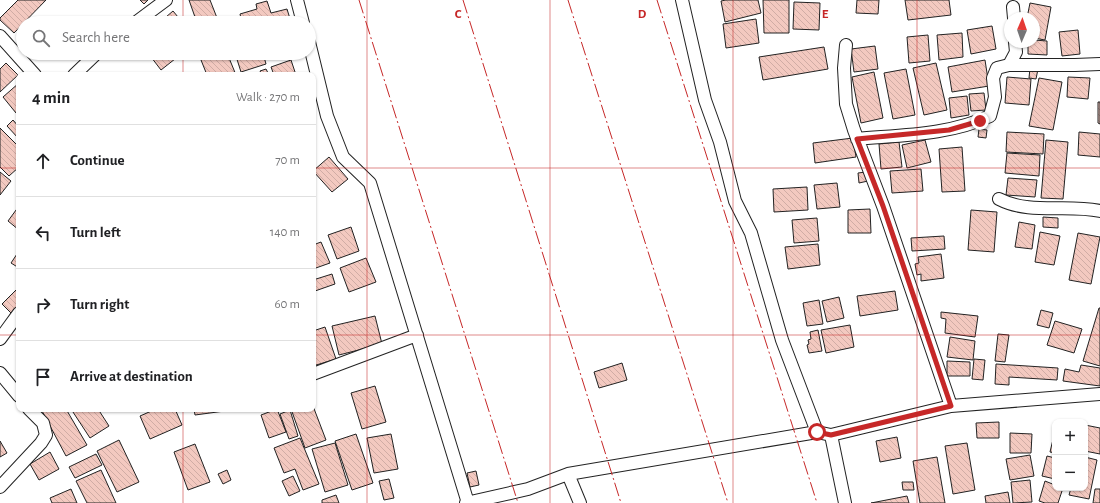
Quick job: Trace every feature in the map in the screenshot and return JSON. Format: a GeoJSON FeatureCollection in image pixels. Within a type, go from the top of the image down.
{"type":"FeatureCollection","features":[{"type":"Feature","properties":{"kind":"street"},"geometry":{"type":"LineString","coordinates":[[144,16],[166,0]]}},
{"type":"Feature","properties":{"kind":"street"},"geometry":{"type":"LineString","coordinates":[[297,0],[301,16]]}},
{"type":"Feature","properties":{"kind":"street"},"geometry":{"type":"LineString","coordinates":[[682,0],[704,100],[720,142],[735,201],[751,233],[782,340],[817,432]]}},
{"type":"Feature","properties":{"kind":"street"},"geometry":{"type":"LineString","coordinates":[[0,36],[16,54]]}},
{"type":"Feature","properties":{"kind":"street"},"geometry":{"type":"LineString","coordinates":[[846,45],[844,68],[846,104],[857,139],[883,206],[951,406]]}},
{"type":"Feature","properties":{"kind":"street"},"geometry":{"type":"LineString","coordinates":[[1009,65],[1016,52],[1016,48]]}},
{"type":"Feature","properties":{"kind":"street"},"geometry":{"type":"LineString","coordinates":[[22,60],[32,72]]}},
{"type":"Feature","properties":{"kind":"street"},"geometry":{"type":"LineString","coordinates":[[77,72],[90,60]]}},
{"type":"Feature","properties":{"kind":"street"},"geometry":{"type":"LineString","coordinates":[[313,60],[327,116],[343,157],[370,183],[467,503],[528,489],[568,474],[817,432],[831,435],[951,406],[1100,394]]}},
{"type":"Feature","properties":{"kind":"street"},"geometry":{"type":"LineString","coordinates":[[857,139],[949,130],[980,121],[990,116],[995,97],[993,78],[997,68],[1009,65],[1100,64]]}},
{"type":"Feature","properties":{"kind":"street"},"geometry":{"type":"LineString","coordinates":[[999,199],[1037,209],[1075,208],[1100,211]]}},
{"type":"Feature","properties":{"kind":"street"},"geometry":{"type":"LineString","coordinates":[[0,339],[16,317]]}},
{"type":"Feature","properties":{"kind":"street"},"geometry":{"type":"LineString","coordinates":[[316,373],[417,335]]}},
{"type":"Feature","properties":{"kind":"street"},"geometry":{"type":"LineString","coordinates":[[0,373],[16,392]]}},
{"type":"Feature","properties":{"kind":"street"},"geometry":{"type":"LineString","coordinates":[[0,487],[41,444],[46,435],[43,423],[32,412]]}},
{"type":"Feature","properties":{"kind":"street"},"geometry":{"type":"LineString","coordinates":[[831,435],[845,503]]}},
{"type":"Feature","properties":{"kind":"street"},"geometry":{"type":"LineString","coordinates":[[568,474],[580,503]]}},
{"type":"Feature","properties":{"kind":"building"},"geometry":{"type":"Polygon","coordinates":[[[18,0],[46,0],[30,16],[16,16],[16,31],[14,33],[0,20],[0,18],[18,0]]]}},
{"type":"Feature","properties":{"kind":"building"},"geometry":{"type":"Polygon","coordinates":[[[140,0],[148,0],[144,4],[140,0]]]}},
{"type":"Feature","properties":{"kind":"building"},"geometry":{"type":"Polygon","coordinates":[[[189,0],[210,0],[216,16],[195,16],[189,0]]]}},
{"type":"Feature","properties":{"kind":"building"},"geometry":{"type":"Polygon","coordinates":[[[758,0],[761,13],[725,22],[721,1],[758,0]]]}},
{"type":"Feature","properties":{"kind":"building"},"geometry":{"type":"Polygon","coordinates":[[[763,0],[789,0],[789,33],[764,33],[763,0]]]}},
{"type":"Feature","properties":{"kind":"building"},"geometry":{"type":"Polygon","coordinates":[[[857,0],[879,0],[878,14],[856,13],[857,0]]]}},
{"type":"Feature","properties":{"kind":"building"},"geometry":{"type":"Polygon","coordinates":[[[905,0],[949,0],[951,15],[908,20],[905,0]]]}},
{"type":"Feature","properties":{"kind":"building"},"geometry":{"type":"Polygon","coordinates":[[[267,1],[271,13],[287,9],[289,16],[240,16],[240,14],[257,9],[256,4],[267,1]]]}},
{"type":"Feature","properties":{"kind":"building"},"geometry":{"type":"Polygon","coordinates":[[[794,2],[820,3],[819,30],[793,29],[794,2]]]}},
{"type":"Feature","properties":{"kind":"building"},"geometry":{"type":"Polygon","coordinates":[[[1030,3],[1051,7],[1045,40],[1040,39],[1040,12],[1028,12],[1030,3]]]}},
{"type":"Feature","properties":{"kind":"building"},"geometry":{"type":"Polygon","coordinates":[[[173,11],[177,16],[167,16],[173,11]]]}},
{"type":"Feature","properties":{"kind":"building"},"geometry":{"type":"Polygon","coordinates":[[[756,19],[759,43],[726,48],[723,24],[756,19]]]}},
{"type":"Feature","properties":{"kind":"building"},"geometry":{"type":"Polygon","coordinates":[[[992,26],[996,49],[971,54],[967,30],[992,26]]]}},
{"type":"Feature","properties":{"kind":"building"},"geometry":{"type":"Polygon","coordinates":[[[1078,30],[1080,54],[1062,56],[1059,32],[1078,30]]]}},
{"type":"Feature","properties":{"kind":"building"},"geometry":{"type":"Polygon","coordinates":[[[962,33],[963,57],[939,60],[937,35],[962,33]]]}},
{"type":"Feature","properties":{"kind":"building"},"geometry":{"type":"Polygon","coordinates":[[[928,35],[930,61],[909,63],[907,37],[928,35]]]}},
{"type":"Feature","properties":{"kind":"building"},"geometry":{"type":"Polygon","coordinates":[[[1040,40],[1047,41],[1047,55],[1028,54],[1028,48],[1040,48],[1040,40]]]}},
{"type":"Feature","properties":{"kind":"building"},"geometry":{"type":"Polygon","coordinates":[[[875,46],[878,69],[854,72],[851,49],[875,46]]]}},
{"type":"Feature","properties":{"kind":"building"},"geometry":{"type":"Polygon","coordinates":[[[824,47],[828,69],[763,80],[759,57],[824,47]]]}},
{"type":"Feature","properties":{"kind":"building"},"geometry":{"type":"Polygon","coordinates":[[[153,60],[174,60],[161,70],[153,60]]]}},
{"type":"Feature","properties":{"kind":"building"},"geometry":{"type":"Polygon","coordinates":[[[201,60],[230,60],[235,72],[206,72],[201,60]]]}},
{"type":"Feature","properties":{"kind":"building"},"geometry":{"type":"Polygon","coordinates":[[[237,60],[265,60],[266,64],[241,72],[237,60]]]}},
{"type":"Feature","properties":{"kind":"building"},"geometry":{"type":"Polygon","coordinates":[[[291,60],[295,72],[273,72],[271,67],[291,60]]]}},
{"type":"Feature","properties":{"kind":"building"},"geometry":{"type":"Polygon","coordinates":[[[985,60],[989,86],[952,92],[948,67],[985,60]]]}},
{"type":"Feature","properties":{"kind":"building"},"geometry":{"type":"Polygon","coordinates":[[[6,63],[16,73],[16,77],[0,92],[0,69],[6,63]]]}},
{"type":"Feature","properties":{"kind":"building"},"geometry":{"type":"Polygon","coordinates":[[[936,63],[947,110],[924,115],[913,68],[936,63]]]}},
{"type":"Feature","properties":{"kind":"building"},"geometry":{"type":"Polygon","coordinates":[[[1030,68],[1038,69],[1036,79],[1029,78],[1030,68]]]}},
{"type":"Feature","properties":{"kind":"building"},"geometry":{"type":"Polygon","coordinates":[[[266,69],[268,72],[260,72],[266,69]]]}},
{"type":"Feature","properties":{"kind":"building"},"geometry":{"type":"Polygon","coordinates":[[[906,69],[915,115],[893,119],[884,73],[906,69]]]}},
{"type":"Feature","properties":{"kind":"building"},"geometry":{"type":"Polygon","coordinates":[[[874,72],[883,118],[861,123],[852,77],[874,72]]]}},
{"type":"Feature","properties":{"kind":"building"},"geometry":{"type":"Polygon","coordinates":[[[1007,77],[1031,79],[1029,105],[1005,103],[1007,77]]]}},
{"type":"Feature","properties":{"kind":"building"},"geometry":{"type":"Polygon","coordinates":[[[1068,77],[1090,78],[1088,99],[1067,97],[1068,77]]]}},
{"type":"Feature","properties":{"kind":"building"},"geometry":{"type":"Polygon","coordinates":[[[1039,78],[1062,82],[1053,130],[1029,126],[1039,78]]]}},
{"type":"Feature","properties":{"kind":"building"},"geometry":{"type":"Polygon","coordinates":[[[16,86],[16,113],[3,97],[16,86]]]}},
{"type":"Feature","properties":{"kind":"building"},"geometry":{"type":"Polygon","coordinates":[[[984,93],[986,110],[971,111],[969,94],[984,93]]]}},
{"type":"Feature","properties":{"kind":"building"},"geometry":{"type":"Polygon","coordinates":[[[967,96],[969,115],[951,118],[949,98],[967,96]]]}},
{"type":"Feature","properties":{"kind":"building"},"geometry":{"type":"Polygon","coordinates":[[[1098,102],[1100,102],[1100,124],[1098,123],[1098,102]]]}},
{"type":"Feature","properties":{"kind":"building"},"geometry":{"type":"Polygon","coordinates":[[[13,120],[16,124],[16,136],[7,126],[13,120]]]}},
{"type":"Feature","properties":{"kind":"building"},"geometry":{"type":"Polygon","coordinates":[[[0,128],[16,144],[16,170],[9,176],[0,167],[0,128]]]}},
{"type":"Feature","properties":{"kind":"building"},"geometry":{"type":"Polygon","coordinates":[[[979,129],[987,130],[986,138],[978,137],[979,129]]]}},
{"type":"Feature","properties":{"kind":"building"},"geometry":{"type":"Polygon","coordinates":[[[1007,132],[1044,134],[1043,154],[1006,152],[1007,132]]]}},
{"type":"Feature","properties":{"kind":"building"},"geometry":{"type":"Polygon","coordinates":[[[1079,132],[1100,134],[1100,157],[1078,155],[1079,132]]]}},
{"type":"Feature","properties":{"kind":"building"},"geometry":{"type":"Polygon","coordinates":[[[853,138],[856,157],[815,163],[813,143],[853,138]]]}},
{"type":"Feature","properties":{"kind":"building"},"geometry":{"type":"Polygon","coordinates":[[[925,140],[931,162],[907,168],[902,145],[925,140]]]}},
{"type":"Feature","properties":{"kind":"building"},"geometry":{"type":"Polygon","coordinates":[[[1046,140],[1068,142],[1063,199],[1041,198],[1046,140]]]}},
{"type":"Feature","properties":{"kind":"building"},"geometry":{"type":"Polygon","coordinates":[[[899,142],[902,167],[881,169],[879,144],[899,142]]]}},
{"type":"Feature","properties":{"kind":"building"},"geometry":{"type":"Polygon","coordinates":[[[962,147],[965,191],[942,192],[939,149],[962,147]]]}},
{"type":"Feature","properties":{"kind":"building"},"geometry":{"type":"Polygon","coordinates":[[[1007,153],[1040,155],[1039,176],[1005,173],[1007,153]]]}},
{"type":"Feature","properties":{"kind":"building"},"geometry":{"type":"Polygon","coordinates":[[[329,157],[348,179],[332,192],[316,174],[316,168],[329,157]]]}},
{"type":"Feature","properties":{"kind":"building"},"geometry":{"type":"Polygon","coordinates":[[[921,169],[923,191],[892,193],[890,171],[921,169]]]}},
{"type":"Feature","properties":{"kind":"building"},"geometry":{"type":"Polygon","coordinates":[[[0,172],[11,181],[0,195],[0,172]]]}},
{"type":"Feature","properties":{"kind":"building"},"geometry":{"type":"Polygon","coordinates":[[[866,172],[868,181],[859,183],[858,173],[866,172]]]}},
{"type":"Feature","properties":{"kind":"building"},"geometry":{"type":"Polygon","coordinates":[[[1008,178],[1037,180],[1035,197],[1006,195],[1008,178]]]}},
{"type":"Feature","properties":{"kind":"building"},"geometry":{"type":"Polygon","coordinates":[[[837,183],[840,207],[817,209],[814,185],[837,183]]]}},
{"type":"Feature","properties":{"kind":"building"},"geometry":{"type":"Polygon","coordinates":[[[807,187],[808,210],[774,212],[773,189],[807,187]]]}},
{"type":"Feature","properties":{"kind":"building"},"geometry":{"type":"Polygon","coordinates":[[[870,209],[871,233],[848,233],[848,210],[870,209]]]}},
{"type":"Feature","properties":{"kind":"building"},"geometry":{"type":"Polygon","coordinates":[[[16,210],[16,228],[8,221],[16,210]]]}},
{"type":"Feature","properties":{"kind":"building"},"geometry":{"type":"Polygon","coordinates":[[[971,210],[997,212],[994,252],[968,250],[971,210]]]}},
{"type":"Feature","properties":{"kind":"building"},"geometry":{"type":"Polygon","coordinates":[[[1043,217],[1058,218],[1058,228],[1043,227],[1043,217]]]}},
{"type":"Feature","properties":{"kind":"building"},"geometry":{"type":"Polygon","coordinates":[[[817,218],[819,241],[794,243],[792,220],[817,218]]]}},
{"type":"Feature","properties":{"kind":"building"},"geometry":{"type":"Polygon","coordinates":[[[1019,222],[1035,225],[1032,249],[1015,247],[1019,222]]]}},
{"type":"Feature","properties":{"kind":"building"},"geometry":{"type":"Polygon","coordinates":[[[351,227],[359,251],[337,259],[328,235],[351,227]]]}},
{"type":"Feature","properties":{"kind":"building"},"geometry":{"type":"Polygon","coordinates":[[[1040,232],[1060,236],[1054,265],[1035,262],[1040,232]]]}},
{"type":"Feature","properties":{"kind":"building"},"geometry":{"type":"Polygon","coordinates":[[[1078,233],[1100,237],[1091,284],[1069,280],[1078,233]]]}},
{"type":"Feature","properties":{"kind":"building"},"geometry":{"type":"Polygon","coordinates":[[[944,236],[945,249],[912,251],[911,238],[944,236]]]}},
{"type":"Feature","properties":{"kind":"building"},"geometry":{"type":"Polygon","coordinates":[[[321,242],[330,263],[316,268],[316,244],[321,242]]]}},
{"type":"Feature","properties":{"kind":"building"},"geometry":{"type":"Polygon","coordinates":[[[818,244],[820,265],[788,269],[785,247],[818,244]]]}},
{"type":"Feature","properties":{"kind":"building"},"geometry":{"type":"Polygon","coordinates":[[[941,254],[944,278],[921,281],[921,274],[917,275],[915,264],[919,263],[918,257],[941,254]]]}},
{"type":"Feature","properties":{"kind":"building"},"geometry":{"type":"Polygon","coordinates":[[[16,256],[16,266],[11,263],[16,256]]]}},
{"type":"Feature","properties":{"kind":"building"},"geometry":{"type":"Polygon","coordinates":[[[366,258],[376,282],[349,292],[340,268],[366,258]]]}},
{"type":"Feature","properties":{"kind":"building"},"geometry":{"type":"Polygon","coordinates":[[[332,274],[335,284],[316,291],[316,279],[332,274]]]}},
{"type":"Feature","properties":{"kind":"building"},"geometry":{"type":"Polygon","coordinates":[[[16,290],[16,311],[12,314],[2,304],[16,290]]]}},
{"type":"Feature","properties":{"kind":"building"},"geometry":{"type":"Polygon","coordinates":[[[895,291],[898,310],[860,316],[857,296],[895,291]]]}},
{"type":"Feature","properties":{"kind":"building"},"geometry":{"type":"Polygon","coordinates":[[[839,297],[844,318],[827,322],[822,301],[839,297]]]}},
{"type":"Feature","properties":{"kind":"building"},"geometry":{"type":"Polygon","coordinates":[[[819,300],[823,324],[807,326],[803,303],[819,300]]]}},
{"type":"Feature","properties":{"kind":"building"},"geometry":{"type":"Polygon","coordinates":[[[1100,308],[1100,366],[1083,361],[1100,308]]]}},
{"type":"Feature","properties":{"kind":"building"},"geometry":{"type":"Polygon","coordinates":[[[1041,310],[1053,313],[1049,328],[1037,325],[1041,310]]]}},
{"type":"Feature","properties":{"kind":"building"},"geometry":{"type":"Polygon","coordinates":[[[941,312],[978,316],[975,337],[945,333],[946,319],[941,318],[941,312]]]}},
{"type":"Feature","properties":{"kind":"building"},"geometry":{"type":"Polygon","coordinates":[[[375,316],[382,344],[339,355],[332,326],[375,316]]]}},
{"type":"Feature","properties":{"kind":"building"},"geometry":{"type":"Polygon","coordinates":[[[1055,321],[1082,329],[1074,353],[1047,345],[1055,321]]]}},
{"type":"Feature","properties":{"kind":"building"},"geometry":{"type":"Polygon","coordinates":[[[850,325],[854,347],[826,353],[821,330],[850,325]]]}},
{"type":"Feature","properties":{"kind":"building"},"geometry":{"type":"Polygon","coordinates":[[[325,327],[336,359],[316,365],[316,330],[325,327]]]}},
{"type":"Feature","properties":{"kind":"building"},"geometry":{"type":"Polygon","coordinates":[[[818,330],[822,351],[809,353],[807,345],[809,344],[808,340],[811,339],[810,332],[818,330]]]}},
{"type":"Feature","properties":{"kind":"building"},"geometry":{"type":"Polygon","coordinates":[[[998,334],[1009,335],[1005,362],[995,361],[998,334]]]}},
{"type":"Feature","properties":{"kind":"building"},"geometry":{"type":"Polygon","coordinates":[[[950,337],[975,341],[973,360],[947,357],[950,337]]]}},
{"type":"Feature","properties":{"kind":"building"},"geometry":{"type":"Polygon","coordinates":[[[974,359],[985,360],[983,380],[972,379],[974,359]]]}},
{"type":"Feature","properties":{"kind":"building"},"geometry":{"type":"Polygon","coordinates":[[[947,361],[970,362],[970,376],[947,376],[947,361]]]}},
{"type":"Feature","properties":{"kind":"building"},"geometry":{"type":"Polygon","coordinates":[[[622,363],[627,380],[599,388],[594,372],[622,363]]]}},
{"type":"Feature","properties":{"kind":"building"},"geometry":{"type":"Polygon","coordinates":[[[996,364],[1058,368],[1057,380],[1009,377],[1009,385],[995,384],[996,364]]]}},
{"type":"Feature","properties":{"kind":"building"},"geometry":{"type":"Polygon","coordinates":[[[1081,365],[1100,368],[1100,386],[1063,381],[1065,369],[1079,372],[1081,365]]]}},
{"type":"Feature","properties":{"kind":"building"},"geometry":{"type":"Polygon","coordinates":[[[375,386],[386,422],[362,429],[351,393],[375,386]]]}},
{"type":"Feature","properties":{"kind":"building"},"geometry":{"type":"Polygon","coordinates":[[[43,412],[68,412],[87,445],[66,456],[43,412]]]}},
{"type":"Feature","properties":{"kind":"building"},"geometry":{"type":"Polygon","coordinates":[[[73,412],[100,412],[109,426],[90,438],[73,412]]]}},
{"type":"Feature","properties":{"kind":"building"},"geometry":{"type":"Polygon","coordinates":[[[149,412],[176,412],[182,425],[150,439],[140,416],[149,412]]]}},
{"type":"Feature","properties":{"kind":"building"},"geometry":{"type":"Polygon","coordinates":[[[194,412],[217,412],[195,415],[194,412]]]}},
{"type":"Feature","properties":{"kind":"building"},"geometry":{"type":"Polygon","coordinates":[[[269,412],[278,412],[286,432],[269,438],[261,415],[269,412]]]}},
{"type":"Feature","properties":{"kind":"building"},"geometry":{"type":"Polygon","coordinates":[[[291,412],[298,436],[289,439],[280,414],[291,412]]]}},
{"type":"Feature","properties":{"kind":"building"},"geometry":{"type":"Polygon","coordinates":[[[292,412],[315,412],[326,440],[305,448],[292,412]]]}},
{"type":"Feature","properties":{"kind":"building"},"geometry":{"type":"Polygon","coordinates":[[[999,422],[999,438],[977,438],[976,423],[999,422]]]}},
{"type":"Feature","properties":{"kind":"building"},"geometry":{"type":"Polygon","coordinates":[[[1088,426],[1100,428],[1100,454],[1088,452],[1088,426]]]}},
{"type":"Feature","properties":{"kind":"building"},"geometry":{"type":"Polygon","coordinates":[[[1010,433],[1032,434],[1031,453],[1010,453],[1010,433]]]}},
{"type":"Feature","properties":{"kind":"building"},"geometry":{"type":"Polygon","coordinates":[[[356,434],[373,483],[352,490],[335,441],[356,434]]]}},
{"type":"Feature","properties":{"kind":"building"},"geometry":{"type":"Polygon","coordinates":[[[391,434],[398,469],[374,473],[367,438],[391,434]]]}},
{"type":"Feature","properties":{"kind":"building"},"geometry":{"type":"Polygon","coordinates":[[[897,437],[901,458],[880,462],[876,441],[897,437]]]}},
{"type":"Feature","properties":{"kind":"building"},"geometry":{"type":"Polygon","coordinates":[[[300,438],[319,484],[303,490],[295,469],[284,473],[274,448],[300,438]]]}},
{"type":"Feature","properties":{"kind":"building"},"geometry":{"type":"Polygon","coordinates":[[[119,440],[139,482],[117,492],[97,451],[119,440]]]}},
{"type":"Feature","properties":{"kind":"building"},"geometry":{"type":"Polygon","coordinates":[[[0,441],[7,453],[0,457],[0,441]]]}},
{"type":"Feature","properties":{"kind":"building"},"geometry":{"type":"Polygon","coordinates":[[[335,443],[348,485],[325,492],[312,449],[335,443]]]}},
{"type":"Feature","properties":{"kind":"building"},"geometry":{"type":"Polygon","coordinates":[[[967,443],[975,490],[953,494],[945,446],[967,443]]]}},
{"type":"Feature","properties":{"kind":"building"},"geometry":{"type":"Polygon","coordinates":[[[195,444],[210,482],[188,490],[174,452],[195,444]]]}},
{"type":"Feature","properties":{"kind":"building"},"geometry":{"type":"Polygon","coordinates":[[[50,452],[59,469],[39,480],[30,464],[50,452]]]}},
{"type":"Feature","properties":{"kind":"building"},"geometry":{"type":"Polygon","coordinates":[[[96,454],[102,465],[75,478],[69,467],[96,454]]]}},
{"type":"Feature","properties":{"kind":"building"},"geometry":{"type":"Polygon","coordinates":[[[1030,455],[1034,476],[1010,480],[1006,459],[1030,455]]]}},
{"type":"Feature","properties":{"kind":"building"},"geometry":{"type":"Polygon","coordinates":[[[1047,456],[1052,457],[1052,478],[1042,476],[1047,456]]]}},
{"type":"Feature","properties":{"kind":"building"},"geometry":{"type":"Polygon","coordinates":[[[937,457],[945,503],[920,503],[913,461],[937,457]]]}},
{"type":"Feature","properties":{"kind":"building"},"geometry":{"type":"Polygon","coordinates":[[[1088,458],[1097,460],[1089,499],[1069,495],[1070,491],[1088,491],[1088,458]]]}},
{"type":"Feature","properties":{"kind":"building"},"geometry":{"type":"Polygon","coordinates":[[[101,470],[116,503],[87,503],[76,481],[101,470]]]}},
{"type":"Feature","properties":{"kind":"building"},"geometry":{"type":"Polygon","coordinates":[[[227,470],[231,480],[223,484],[218,474],[227,470]]]}},
{"type":"Feature","properties":{"kind":"building"},"geometry":{"type":"Polygon","coordinates":[[[476,471],[479,485],[470,487],[467,473],[476,471]]]}},
{"type":"Feature","properties":{"kind":"building"},"geometry":{"type":"Polygon","coordinates":[[[293,476],[300,491],[289,496],[282,481],[293,476]]]}},
{"type":"Feature","properties":{"kind":"building"},"geometry":{"type":"Polygon","coordinates":[[[389,479],[394,498],[384,500],[379,481],[389,479]]]}},
{"type":"Feature","properties":{"kind":"building"},"geometry":{"type":"Polygon","coordinates":[[[1030,480],[1032,502],[1013,503],[1011,482],[1030,480]]]}},
{"type":"Feature","properties":{"kind":"building"},"geometry":{"type":"Polygon","coordinates":[[[1045,481],[1052,484],[1052,491],[1062,491],[1058,503],[1045,503],[1039,501],[1045,481]]]}},
{"type":"Feature","properties":{"kind":"building"},"geometry":{"type":"Polygon","coordinates":[[[902,482],[913,482],[914,490],[903,490],[902,482]]]}},
{"type":"Feature","properties":{"kind":"building"},"geometry":{"type":"Polygon","coordinates":[[[71,489],[77,503],[52,503],[50,498],[71,489]]]}},
{"type":"Feature","properties":{"kind":"building"},"geometry":{"type":"Polygon","coordinates":[[[1095,489],[1100,489],[1100,503],[1093,503],[1095,489]]]}},
{"type":"Feature","properties":{"kind":"building"},"geometry":{"type":"Polygon","coordinates":[[[1008,492],[1010,503],[986,503],[985,496],[1008,492]]]}},
{"type":"Feature","properties":{"kind":"building"},"geometry":{"type":"Polygon","coordinates":[[[336,495],[339,503],[322,503],[322,500],[336,495]]]}},
{"type":"Feature","properties":{"kind":"building"},"geometry":{"type":"Polygon","coordinates":[[[907,496],[909,503],[871,503],[907,496]]]}},
{"type":"Feature","properties":{"kind":"power"},"geometry":{"type":"LineString","coordinates":[[359,0],[518,503]]}},
{"type":"Feature","properties":{"kind":"power"},"geometry":{"type":"LineString","coordinates":[[463,0],[621,503]]}},
{"type":"Feature","properties":{"kind":"power"},"geometry":{"type":"LineString","coordinates":[[568,0],[728,503]]}},
{"type":"Feature","properties":{"kind":"power"},"geometry":{"type":"LineString","coordinates":[[657,0],[817,503]]}},
{"type":"Feature","properties":{"kind":"route"},"geometry":{"type":"LineString","coordinates":[[817,432],[831,435],[951,406],[883,206],[857,139],[949,130],[980,121]]}}]}
